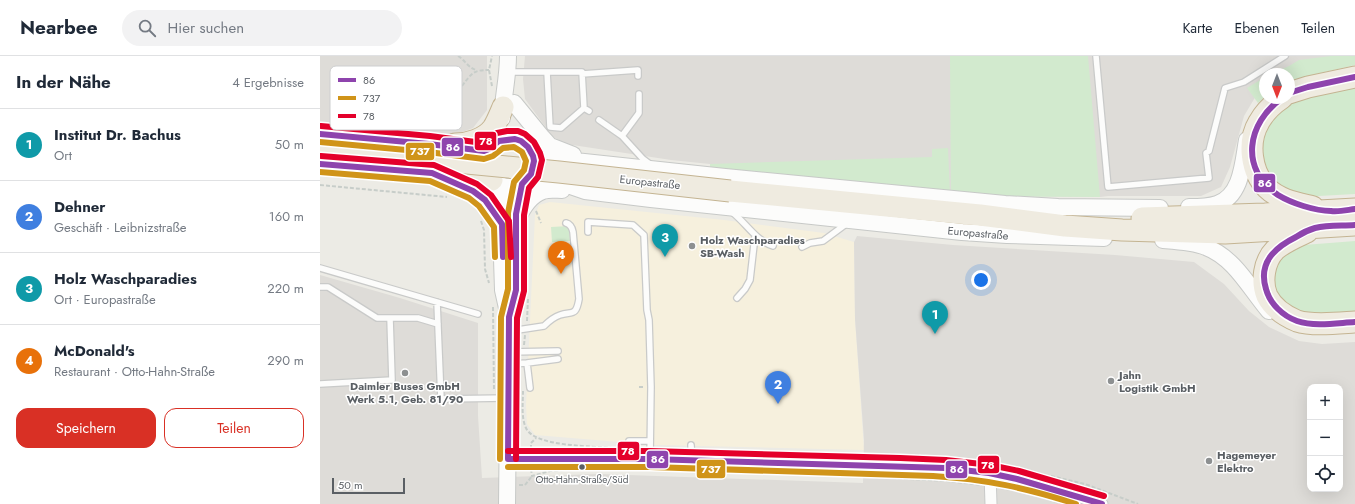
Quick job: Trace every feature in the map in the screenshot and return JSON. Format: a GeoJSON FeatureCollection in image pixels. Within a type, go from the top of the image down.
{"type":"FeatureCollection","features":[{"type":"Feature","properties":{"kind":"highway"},"geometry":{"type":"LineString","coordinates":[[1295,91],[1355,77]]}},
{"type":"Feature","properties":{"kind":"highway"},"geometry":{"type":"LineString","coordinates":[[1274,104],[1258,123],[1254,135],[1252,146],[1253,163],[1258,176],[1267,188],[1279,196],[1329,211]]}},
{"type":"Feature","properties":{"kind":"highway"},"geometry":{"type":"LineString","coordinates":[[429,144],[466,144],[476,140],[487,134],[493,128],[508,105]]}},
{"type":"Feature","properties":{"kind":"highway"},"geometry":{"type":"LineString","coordinates":[[320,134],[429,144],[478,151],[484,151],[494,145]]}},
{"type":"Feature","properties":{"kind":"highway","name":"Europastraße"},"geometry":{"type":"LineString","coordinates":[[320,149],[551,171],[729,200],[980,215],[1125,219],[1355,209]]}},
{"type":"Feature","properties":{"kind":"highway"},"geometry":{"type":"LineString","coordinates":[[320,164],[476,176],[494,181]]}},
{"type":"Feature","properties":{"kind":"highway"},"geometry":{"type":"LineString","coordinates":[[432,173],[473,191],[508,224]]}},
{"type":"Feature","properties":{"kind":"highway"},"geometry":{"type":"LineString","coordinates":[[1150,209],[1239,215]]}},
{"type":"Feature","properties":{"kind":"highway","name":"Europastraße"},"geometry":{"type":"LineString","coordinates":[[980,215],[1065,226],[1122,230],[1225,233],[1355,225]]}},
{"type":"Feature","properties":{"kind":"highway"},"geometry":{"type":"LineString","coordinates":[[1315,228],[1283,244],[1274,251],[1267,261],[1265,272],[1267,296],[1277,309],[1287,316],[1299,321],[1312,323],[1355,322]]}},
{"type":"Feature","properties":{"kind":"highway"},"geometry":{"type":"LineString","coordinates":[[1146,239],[1225,233]]}},
{"type":"Feature","properties":{"kind":"street"},"geometry":{"type":"LineString","coordinates":[[507,504],[508,398],[513,356],[504,290],[508,224],[494,181],[487,173],[485,159],[501,130],[508,105],[508,64]]}},
{"type":"Feature","properties":{"kind":"street"},"geometry":{"type":"LineString","coordinates":[[1295,84],[1306,80],[1355,70]]}},
{"type":"Feature","properties":{"kind":"street","name":"Europastraße"},"geometry":{"type":"LineString","coordinates":[[526,146],[538,155],[544,157],[725,177],[1005,204],[1150,209],[1206,206],[1218,204],[1228,198],[1236,189],[1240,179],[1248,133],[1253,119],[1266,104]]}},
{"type":"Feature","properties":{"kind":"street"},"geometry":{"type":"LineString","coordinates":[[508,105],[534,161],[534,168],[524,183],[508,224]]}},
{"type":"Feature","properties":{"kind":"street"},"geometry":{"type":"LineString","coordinates":[[508,105],[550,146],[588,161]]}},
{"type":"Feature","properties":{"kind":"street"},"geometry":{"type":"LineString","coordinates":[[494,145],[508,139],[526,146]]}},
{"type":"Feature","properties":{"kind":"street","name":"Europastraße"},"geometry":{"type":"LineString","coordinates":[[524,183],[537,180],[559,182],[585,191],[729,200],[853,220],[1007,236],[1177,241],[1206,247],[1222,256],[1235,267],[1272,315],[1284,323],[1297,328],[1312,330],[1355,330]]}},
{"type":"Feature","properties":{"kind":"street"},"geometry":{"type":"LineString","coordinates":[[494,181],[508,187],[518,186],[524,183]]}},
{"type":"Feature","properties":{"kind":"street"},"geometry":{"type":"LineString","coordinates":[[508,224],[536,194],[544,191],[556,190],[585,191]]}},
{"type":"Feature","properties":{"kind":"street"},"geometry":{"type":"LineString","coordinates":[[508,459],[650,459],[900,466],[960,470],[990,474],[1033,484],[1102,504]]}},
{"type":"Feature","properties":{"kind":"street"},"geometry":{"type":"LineString","coordinates":[[990,474],[991,504]]}},
{"type":"Feature","properties":{"kind":"lane"},"geometry":{"type":"LineString","coordinates":[[1096,56],[1108,187],[1209,178],[1206,153],[1209,151],[1224,88],[1244,82],[1286,56]]}},
{"type":"Feature","properties":{"kind":"lane"},"geometry":{"type":"LineString","coordinates":[[508,64],[547,72],[582,72],[582,74],[638,70],[638,76]]}},
{"type":"Feature","properties":{"kind":"lane"},"geometry":{"type":"LineString","coordinates":[[547,72],[550,127],[561,128],[587,110],[582,74]]}},
{"type":"Feature","properties":{"kind":"lane"},"geometry":{"type":"LineString","coordinates":[[622,136],[639,113],[639,94]]}},
{"type":"Feature","properties":{"kind":"lane"},"geometry":{"type":"LineString","coordinates":[[599,120],[622,136],[643,159],[656,169]]}},
{"type":"Feature","properties":{"kind":"lane"},"geometry":{"type":"LineString","coordinates":[[729,200],[755,236],[765,243],[774,246]]}},
{"type":"Feature","properties":{"kind":"lane"},"geometry":{"type":"LineString","coordinates":[[802,247],[810,243],[823,241],[842,226],[853,220]]}},
{"type":"Feature","properties":{"kind":"lane"},"geometry":{"type":"LineString","coordinates":[[588,232],[588,222],[633,225],[644,235],[647,310],[646,320],[651,388],[650,459]]}},
{"type":"Feature","properties":{"kind":"lane"},"geometry":{"type":"LineString","coordinates":[[509,324],[526,329],[544,326],[560,315],[570,314],[578,307],[579,299],[573,232],[572,227],[566,223]]}},
{"type":"Feature","properties":{"kind":"lane"},"geometry":{"type":"LineString","coordinates":[[737,298],[745,289],[750,280],[755,236]]}},
{"type":"Feature","properties":{"kind":"lane"},"geometry":{"type":"LineString","coordinates":[[320,268],[478,314]]}},
{"type":"Feature","properties":{"kind":"lane"},"geometry":{"type":"LineString","coordinates":[[320,287],[328,287],[377,318],[418,318],[438,324]]}},
{"type":"Feature","properties":{"kind":"lane"},"geometry":{"type":"LineString","coordinates":[[437,302],[441,399],[508,398]]}},
{"type":"Feature","properties":{"kind":"lane"},"geometry":{"type":"LineString","coordinates":[[320,384],[392,380],[390,318]]}},
{"type":"Feature","properties":{"kind":"lane"},"geometry":{"type":"LineString","coordinates":[[513,356],[558,351]]}},
{"type":"Feature","properties":{"kind":"lane"},"geometry":{"type":"LineString","coordinates":[[513,356],[527,362],[558,359]]}},
{"type":"Feature","properties":{"kind":"lane"},"geometry":{"type":"LineString","coordinates":[[527,362],[530,388]]}},
{"type":"Feature","properties":{"kind":"lane"},"geometry":{"type":"LineString","coordinates":[[628,441],[650,441]]}},
{"type":"Feature","properties":{"kind":"lane"},"geometry":{"type":"LineString","coordinates":[[691,445],[692,461]]}},
{"type":"Feature","properties":{"kind":"path"},"geometry":{"type":"LineString","coordinates":[[458,56],[463,59],[473,70],[489,70],[492,56]]}},
{"type":"Feature","properties":{"kind":"path"},"geometry":{"type":"LineString","coordinates":[[462,86],[470,75],[477,70]]}},
{"type":"Feature","properties":{"kind":"path"},"geometry":{"type":"LineString","coordinates":[[320,185],[447,197]]}},
{"type":"Feature","properties":{"kind":"path"},"geometry":{"type":"LineString","coordinates":[[533,209],[536,211],[541,223]]}},
{"type":"Feature","properties":{"kind":"path"},"geometry":{"type":"LineString","coordinates":[[480,218],[484,230],[485,269],[489,283]]}},
{"type":"Feature","properties":{"kind":"path"},"geometry":{"type":"LineString","coordinates":[[526,329],[528,294]]}},
{"type":"Feature","properties":{"kind":"path"},"geometry":{"type":"LineString","coordinates":[[536,438],[531,443],[532,476],[550,471],[569,470]]}},
{"type":"Feature","properties":{"kind":"path"},"geometry":{"type":"LineString","coordinates":[[849,476],[947,481],[990,486],[1022,491],[1063,504]]}},
{"type":"Feature","properties":{"kind":"shaded area"},"geometry":{"type":"Polygon","coordinates":[[[320,56],[487,56],[487,110],[473,128],[454,135],[403,130],[462,130],[462,66],[330,66],[330,125],[320,124],[320,56]]]}},
{"type":"Feature","properties":{"kind":"shaded area"},"geometry":{"type":"Polygon","coordinates":[[[525,56],[1355,56],[1295,72],[1295,68],[1259,68],[1259,91],[1244,116],[1230,167],[1221,187],[1201,196],[1100,197],[950,195],[671,160],[566,144],[552,136],[525,99],[523,79],[525,56]]]}},
{"type":"Feature","properties":{"kind":"shaded area"},"geometry":{"type":"Polygon","coordinates":[[[550,202],[724,220],[824,233],[854,242],[855,319],[864,450],[656,445],[535,435],[527,424],[526,405],[535,215],[539,205],[550,202]]]}},
{"type":"Feature","properties":{"kind":"shaded area"},"geometry":{"type":"Polygon","coordinates":[[[857,236],[953,245],[1115,255],[1194,262],[1224,284],[1249,311],[1269,327],[1299,341],[1322,344],[1355,342],[1355,504],[320,504],[320,275],[400,298],[478,323],[478,416],[482,478],[599,474],[863,483],[864,440],[855,319],[854,242],[857,236]]]}},
{"type":"Feature","properties":{"kind":"green space"},"geometry":{"type":"Polygon","coordinates":[[[950,56],[1088,56],[1100,197],[951,196],[950,56]]]}},
{"type":"Feature","properties":{"kind":"green space"},"geometry":{"type":"Polygon","coordinates":[[[1331,56],[1355,56],[1355,65],[1295,80],[1295,68],[1284,68],[1299,60],[1331,56]]]}},
{"type":"Feature","properties":{"kind":"green space"},"geometry":{"type":"Polygon","coordinates":[[[1259,81],[1258,103],[1247,88],[1259,81]]]}},
{"type":"Feature","properties":{"kind":"green space"},"geometry":{"type":"Polygon","coordinates":[[[1355,81],[1355,194],[1301,197],[1276,188],[1261,168],[1261,128],[1280,105],[1295,104],[1295,100],[1355,81]]]}},
{"type":"Feature","properties":{"kind":"green space"},"geometry":{"type":"Polygon","coordinates":[[[948,148],[950,195],[710,169],[710,164],[932,157],[932,149],[948,148]]]}},
{"type":"Feature","properties":{"kind":"green space"},"geometry":{"type":"Polygon","coordinates":[[[569,226],[570,241],[552,242],[551,227],[569,226]]]}},
{"type":"Feature","properties":{"kind":"green space"},"geometry":{"type":"Polygon","coordinates":[[[1355,241],[1355,317],[1321,319],[1279,305],[1270,268],[1280,258],[1304,245],[1355,241]]]}},
{"type":"Feature","properties":{"kind":"transit line","name":"86"},"geometry":{"type":"LineString","coordinates":[[1295,91],[1355,77]]}},
{"type":"Feature","properties":{"kind":"transit line","name":"86"},"geometry":{"type":"LineString","coordinates":[[1275,104],[1261,120],[1255,133],[1252,146],[1253,159],[1257,172],[1266,184],[1278,195],[1296,204],[1325,211],[1355,209]]}},
{"type":"Feature","properties":{"kind":"transit line","name":"78"},"geometry":{"type":"LineString","coordinates":[[321,126],[330,127]]}},
{"type":"Feature","properties":{"kind":"transit line","name":"78"},"geometry":{"type":"LineString","coordinates":[[365,130],[483,143],[497,133],[518,131],[525,134],[534,142],[540,153],[542,160],[538,177],[529,188],[524,215],[524,291],[517,318],[516,459]]}},
{"type":"Feature","properties":{"kind":"transit line","name":"86"},"geometry":{"type":"LineString","coordinates":[[320,134],[429,144],[484,151],[499,141],[515,139],[521,141],[528,147],[534,161],[531,174],[522,184],[516,214],[516,290],[509,317],[508,459]]}},
{"type":"Feature","properties":{"kind":"transit line","name":"737"},"geometry":{"type":"LineString","coordinates":[[320,142],[484,159],[493,156],[503,148],[514,147],[522,152],[526,161],[524,170],[514,182],[508,213],[508,289],[501,317],[500,459]]}},
{"type":"Feature","properties":{"kind":"transit line","name":"78"},"geometry":{"type":"LineString","coordinates":[[321,156],[434,165],[477,184],[491,195],[509,221],[511,257]]}},
{"type":"Feature","properties":{"kind":"transit line","name":"86"},"geometry":{"type":"LineString","coordinates":[[320,164],[432,173],[473,191],[485,200],[502,224],[503,257]]}},
{"type":"Feature","properties":{"kind":"transit line","name":"737"},"geometry":{"type":"LineString","coordinates":[[320,172],[430,181],[469,198],[479,206],[494,227],[495,257]]}},
{"type":"Feature","properties":{"kind":"transit line","name":"86"},"geometry":{"type":"LineString","coordinates":[[1355,225],[1315,228],[1305,232],[1288,241],[1275,251],[1266,264],[1264,271],[1266,289],[1271,300],[1282,313],[1292,319],[1311,324],[1355,322]]}},
{"type":"Feature","properties":{"kind":"transit line","name":"78"},"geometry":{"type":"LineString","coordinates":[[508,451],[650,451],[946,460],[990,465],[1019,471],[1104,496]]}},
{"type":"Feature","properties":{"kind":"transit line","name":"86"},"geometry":{"type":"LineString","coordinates":[[508,459],[650,459],[945,468],[989,473],[1017,479],[1102,504]]}},
{"type":"Feature","properties":{"kind":"transit line","name":"737"},"geometry":{"type":"LineString","coordinates":[[508,467],[650,467],[952,477],[1006,485],[1076,504]]}},
{"type":"Feature","properties":{"kind":"place","name":"Holz Waschparadies SB-Wash"},"geometry":{"type":"Point","coordinates":[692,246]}},
{"type":"Feature","properties":{"kind":"place","name":"Holz Waschparadies"},"geometry":{"type":"Point","coordinates":[665,257]}},
{"type":"Feature","properties":{"kind":"place","name":"McDonald's"},"geometry":{"type":"Point","coordinates":[561,274]}},
{"type":"Feature","properties":{"kind":"place","name":"Institut Dr. Bachus"},"geometry":{"type":"Point","coordinates":[935,334]}},
{"type":"Feature","properties":{"kind":"place","name":"Daimler Buses GmbH Werk 5.1, Geb. 81/90"},"geometry":{"type":"Point","coordinates":[405,373]}},
{"type":"Feature","properties":{"kind":"place","name":"Jahn Logistik GmbH"},"geometry":{"type":"Point","coordinates":[1111,381]}},
{"type":"Feature","properties":{"kind":"place","name":"Dehner"},"geometry":{"type":"Point","coordinates":[778,404]}},
{"type":"Feature","properties":{"kind":"place","name":"Hagemeyer Elektro"},"geometry":{"type":"Point","coordinates":[1209,461]}},
{"type":"Feature","properties":{"kind":"place","name":"Otto-Hahn-Straße/Süd"},"geometry":{"type":"Point","coordinates":[582,467]}}]}
